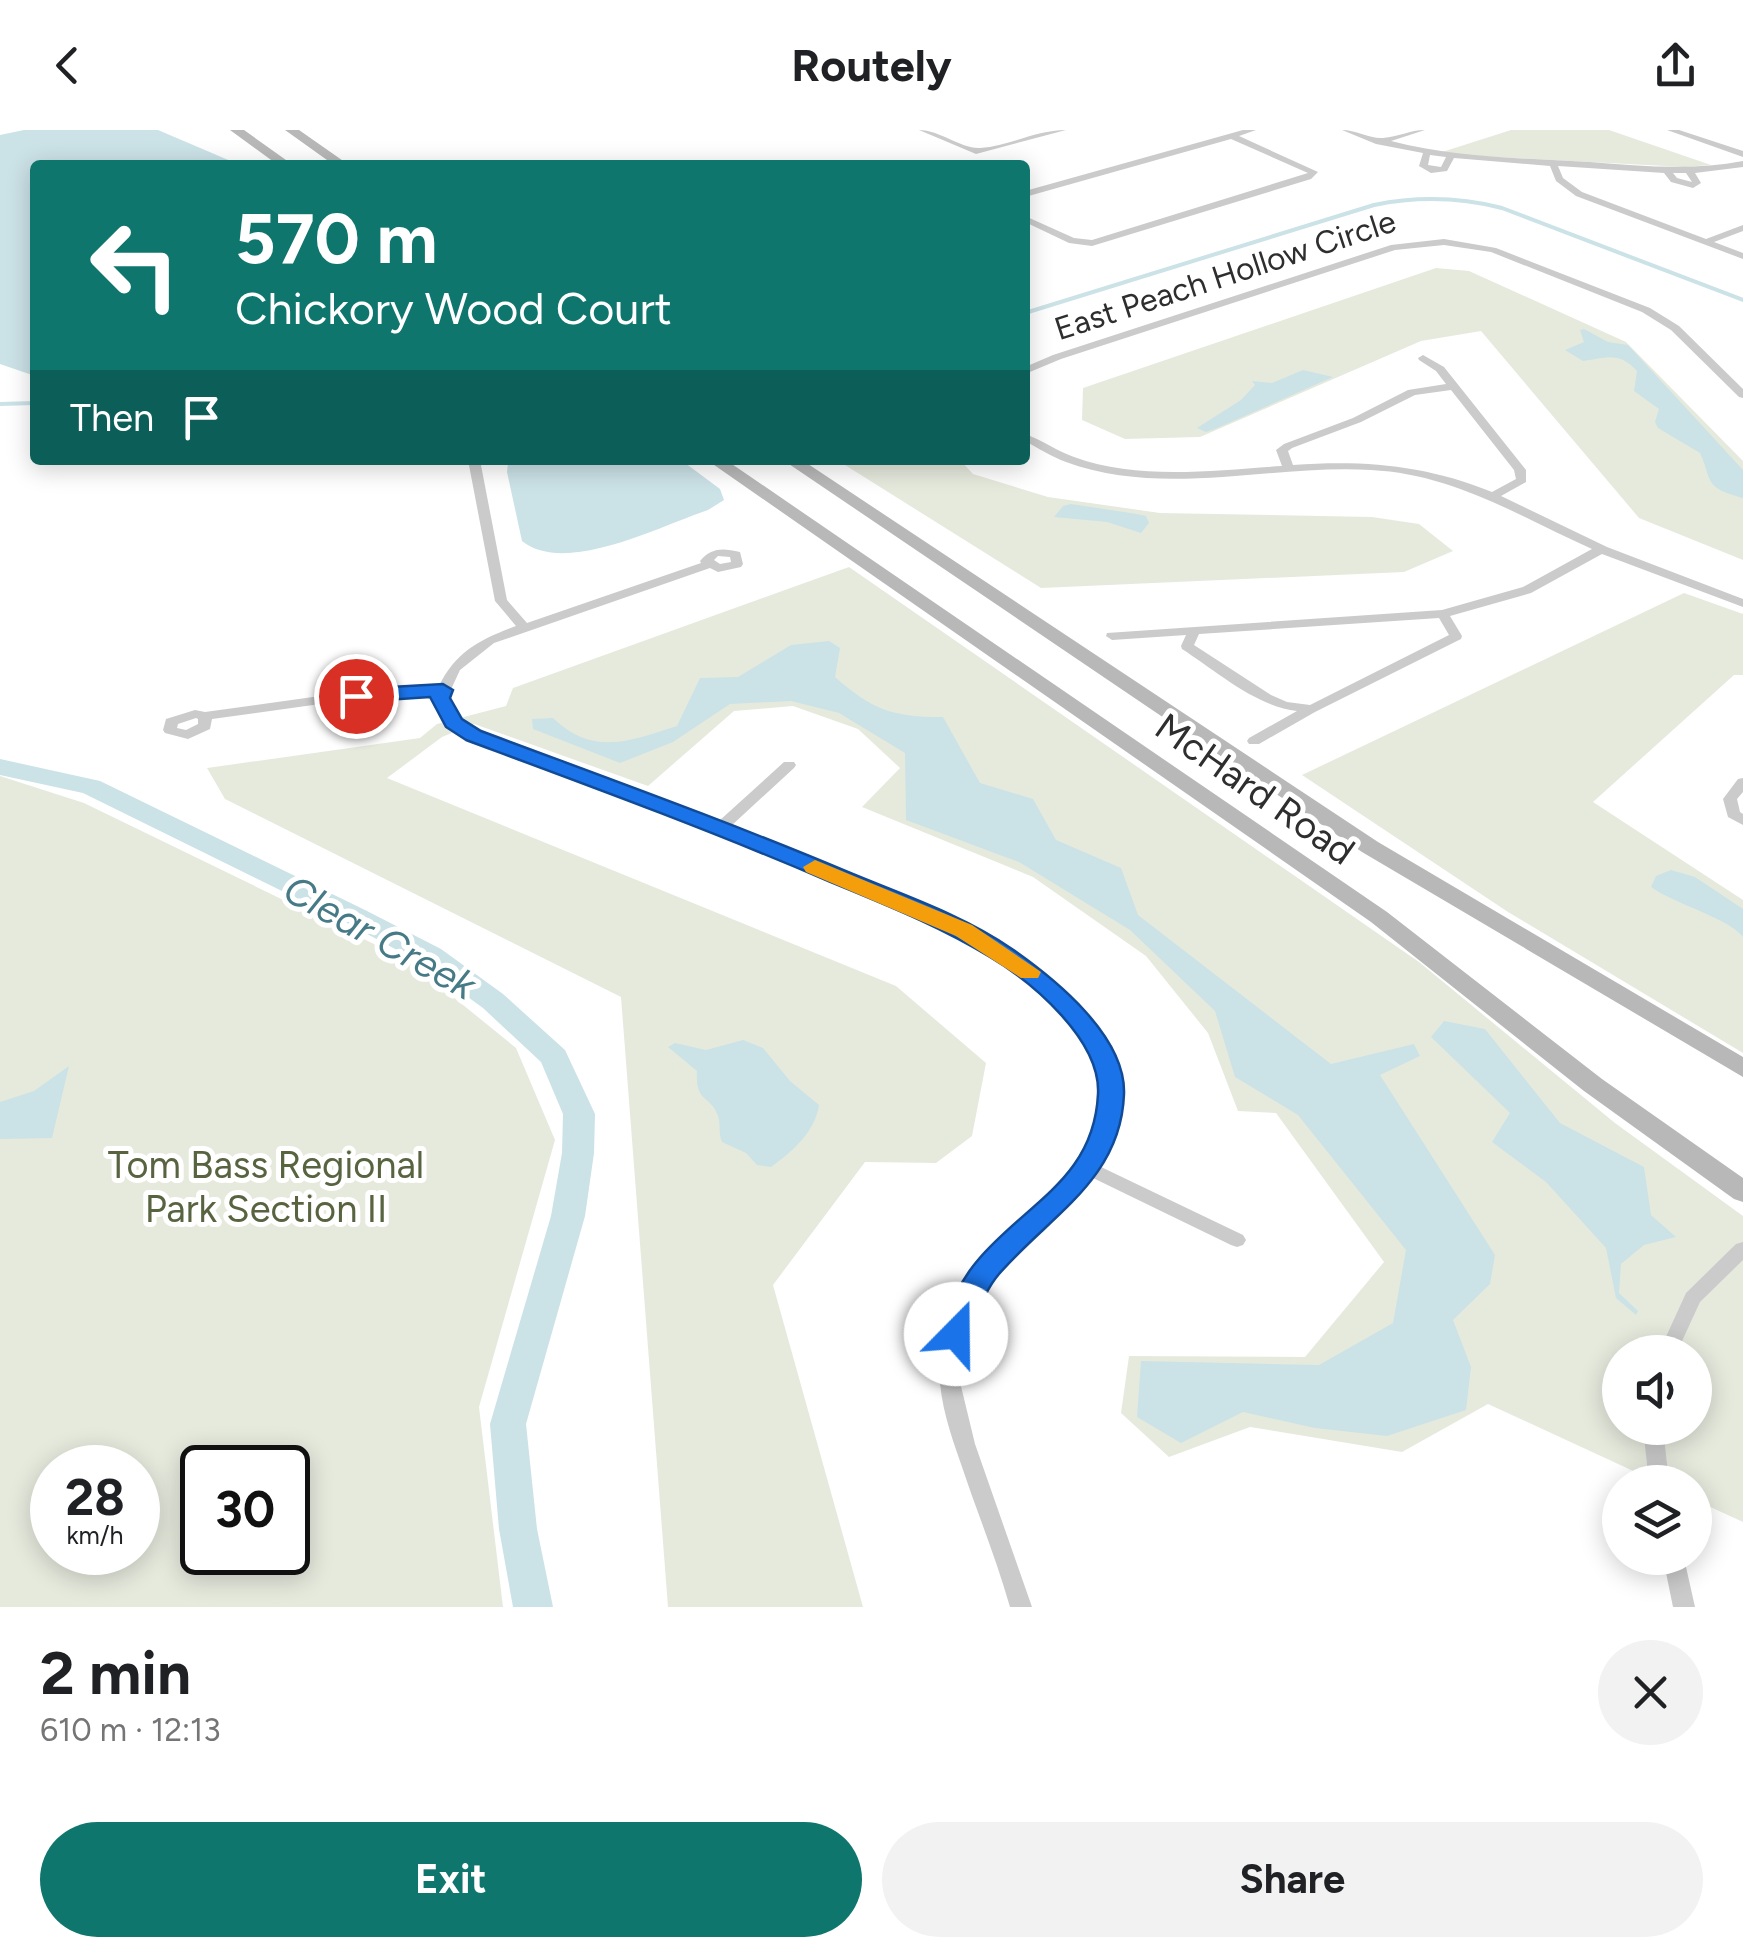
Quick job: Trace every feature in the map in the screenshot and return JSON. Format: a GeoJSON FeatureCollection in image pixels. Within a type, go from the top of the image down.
{"type":"FeatureCollection","features":[{"type":"Feature","properties":{"kind":"main road"},"geometry":{"type":"LineString","coordinates":[[236,130],[280,160]]}},
{"type":"Feature","properties":{"kind":"main road"},"geometry":{"type":"LineString","coordinates":[[291,130],[336,160]]}},
{"type":"Feature","properties":{"kind":"main road","name":"McHard Road"},"geometry":{"type":"LineString","coordinates":[[723,465],[1379,917],[1594,1085],[1743,1192]]}},
{"type":"Feature","properties":{"kind":"main road","name":"McHard Road"},"geometry":{"type":"LineString","coordinates":[[798,465],[1370,846],[1743,1068]]}},
{"type":"Feature","properties":{"kind":"street"},"geometry":{"type":"LineString","coordinates":[[922,130],[976,151],[1062,130]]}},
{"type":"Feature","properties":{"kind":"street"},"geometry":{"type":"LineString","coordinates":[[1030,193],[1252,130]]}},
{"type":"Feature","properties":{"kind":"street"},"geometry":{"type":"LineString","coordinates":[[1346,130],[1426,155],[1423,166],[1431,170],[1444,169],[1450,157],[1667,170],[1674,180],[1693,185],[1698,182],[1688,170],[1743,164]]}},
{"type":"Feature","properties":{"kind":"street"},"geometry":{"type":"LineString","coordinates":[[1379,142],[1421,130]]}},
{"type":"Feature","properties":{"kind":"street"},"geometry":{"type":"LineString","coordinates":[[1671,130],[1743,154]]}},
{"type":"Feature","properties":{"kind":"street"},"geometry":{"type":"LineString","coordinates":[[1030,221],[1080,243],[1092,243],[1314,172],[1232,136]]}},
{"type":"Feature","properties":{"kind":"street"},"geometry":{"type":"LineString","coordinates":[[1553,163],[1559,179],[1579,194],[1743,256]]}},
{"type":"Feature","properties":{"kind":"street"},"geometry":{"type":"LineString","coordinates":[[1705,242],[1743,228]]}},
{"type":"Feature","properties":{"kind":"street","name":"East Peach Hollow Circle"},"geometry":{"type":"LineString","coordinates":[[1030,369],[1057,356],[1394,247],[1444,242],[1504,254],[1659,316],[1743,394]]}},
{"type":"Feature","properties":{"kind":"street"},"geometry":{"type":"LineString","coordinates":[[1422,358],[1440,368],[1520,470],[1522,480],[1491,497]]}},
{"type":"Feature","properties":{"kind":"street"},"geometry":{"type":"LineString","coordinates":[[1289,468],[1282,450],[1288,446],[1357,420],[1412,392],[1453,386]]}},
{"type":"Feature","properties":{"kind":"street"},"geometry":{"type":"LineString","coordinates":[[1030,440],[1076,462],[1129,472],[1392,467],[1436,476],[1602,549],[1743,603]]}},
{"type":"Feature","properties":{"kind":"street"},"geometry":{"type":"LineString","coordinates":[[475,465],[501,601],[524,628]]}},
{"type":"Feature","properties":{"kind":"street"},"geometry":{"type":"LineString","coordinates":[[1112,636],[1443,614],[1527,590],[1602,549]]}},
{"type":"Feature","properties":{"kind":"street"},"geometry":{"type":"LineString","coordinates":[[708,565],[474,649],[454,668],[440,698],[454,722],[473,736],[721,827],[964,930],[1030,972],[1081,1021],[1108,1069],[1111,1094],[1101,1146],[1089,1169],[988,1268],[965,1302],[949,1364],[966,1444],[1021,1607]]}},
{"type":"Feature","properties":{"kind":"street"},"geometry":{"type":"LineString","coordinates":[[1254,741],[1456,636],[1443,614]]}},
{"type":"Feature","properties":{"kind":"street"},"geometry":{"type":"LineString","coordinates":[[1194,631],[1188,646],[1226,675],[1284,706],[1312,709]]}},
{"type":"Feature","properties":{"kind":"street"},"geometry":{"type":"LineString","coordinates":[[205,716],[356,696],[443,690]]}},
{"type":"Feature","properties":{"kind":"street"},"geometry":{"type":"LineString","coordinates":[[721,827],[789,764]]}},
{"type":"Feature","properties":{"kind":"street"},"geometry":{"type":"LineString","coordinates":[[1743,782],[1730,799],[1733,814],[1743,821]]}},
{"type":"Feature","properties":{"kind":"street"},"geometry":{"type":"LineString","coordinates":[[1089,1169],[1237,1240]]}},
{"type":"Feature","properties":{"kind":"street"},"geometry":{"type":"LineString","coordinates":[[1676,1335],[1694,1298],[1743,1248]]}},
{"type":"Feature","properties":{"kind":"street"},"geometry":{"type":"LineString","coordinates":[[1677,1575],[1684,1607]]}},
{"type":"Feature","properties":{"kind":"green space"},"geometry":{"type":"Polygon","coordinates":[[[1511,130],[1609,130],[1711,165],[1684,167],[1436,154],[1511,130]]]}},
{"type":"Feature","properties":{"kind":"green space"},"geometry":{"type":"Polygon","coordinates":[[[1436,268],[1469,271],[1626,342],[1743,461],[1743,560],[1639,518],[1481,331],[1421,341],[1200,437],[1125,439],[1082,420],[1083,388],[1436,268]]]}},
{"type":"Feature","properties":{"kind":"green space"},"geometry":{"type":"Polygon","coordinates":[[[845,465],[965,465],[973,474],[1048,497],[1160,513],[1372,517],[1419,524],[1453,551],[1404,572],[1041,588],[845,465]]]}},
{"type":"Feature","properties":{"kind":"green space"},"geometry":{"type":"Polygon","coordinates":[[[849,567],[1419,962],[1615,1123],[1743,1216],[1743,1522],[1712,1508],[1712,1465],[1620,1465],[1488,1404],[1402,1452],[1250,1427],[1169,1457],[1121,1413],[1129,1356],[1305,1357],[1384,1262],[1276,1113],[1238,1111],[1208,1033],[1146,956],[1033,877],[862,807],[900,768],[858,729],[793,706],[734,711],[648,786],[474,724],[442,737],[387,778],[896,986],[986,1063],[972,1136],[936,1163],[865,1162],[773,1285],[863,1607],[668,1607],[621,997],[225,799],[207,768],[420,738],[437,724],[506,706],[513,688],[849,567]]]}},
{"type":"Feature","properties":{"kind":"green space"},"geometry":{"type":"Polygon","coordinates":[[[1684,593],[1743,614],[1743,675],[1734,675],[1593,802],[1743,900],[1743,1053],[1508,912],[1302,775],[1684,593]]]}},
{"type":"Feature","properties":{"kind":"green space","name":"Tom Bass Regional Park Section II"},"geometry":{"type":"Polygon","coordinates":[[[0,776],[84,803],[409,961],[516,1048],[555,1140],[479,1407],[503,1607],[0,1607],[0,776]]]}},
{"type":"Feature","properties":{"kind":"water"},"geometry":{"type":"Polygon","coordinates":[[[24,130],[158,130],[228,160],[30,160],[30,374],[0,364],[0,135],[24,130]]]}},
{"type":"Feature","properties":{"kind":"water"},"geometry":{"type":"Polygon","coordinates":[[[1580,330],[1608,342],[1628,345],[1743,470],[1743,498],[1715,487],[1700,453],[1658,428],[1655,422],[1659,409],[1634,391],[1637,371],[1630,365],[1612,357],[1583,361],[1565,350],[1584,342],[1580,330]]]}},
{"type":"Feature","properties":{"kind":"water"},"geometry":{"type":"Polygon","coordinates":[[[1303,370],[1333,377],[1215,429],[1206,432],[1197,428],[1241,400],[1255,385],[1252,381],[1272,383],[1303,370]]]}},
{"type":"Feature","properties":{"kind":"water"},"geometry":{"type":"Polygon","coordinates":[[[508,465],[688,465],[720,489],[724,500],[708,510],[613,545],[562,553],[540,550],[522,541],[508,465]]]}},
{"type":"Feature","properties":{"kind":"water"},"geometry":{"type":"Polygon","coordinates":[[[1063,506],[1146,516],[1149,523],[1141,533],[1107,522],[1054,517],[1063,506]]]}},
{"type":"Feature","properties":{"kind":"water"},"geometry":{"type":"Polygon","coordinates":[[[829,641],[840,648],[835,677],[884,709],[943,717],[980,783],[1033,799],[1056,840],[1121,868],[1138,915],[1331,1064],[1414,1044],[1420,1056],[1380,1075],[1495,1255],[1490,1284],[1453,1320],[1471,1367],[1466,1410],[1387,1436],[1315,1428],[1243,1412],[1181,1443],[1137,1417],[1141,1361],[1319,1365],[1393,1323],[1406,1250],[1298,1115],[1235,1077],[1215,1011],[1130,930],[1019,862],[906,820],[905,753],[839,713],[791,701],[730,704],[673,742],[620,763],[533,729],[532,719],[553,718],[583,738],[598,742],[643,737],[677,726],[700,678],[738,677],[791,645],[829,641]]]}},
{"type":"Feature","properties":{"kind":"water"},"geometry":{"type":"Polygon","coordinates":[[[1671,870],[1695,877],[1743,909],[1743,937],[1725,923],[1651,887],[1656,876],[1671,870]]]}},
{"type":"Feature","properties":{"kind":"water"},"geometry":{"type":"Polygon","coordinates":[[[1444,1021],[1485,1029],[1560,1123],[1644,1167],[1651,1215],[1676,1237],[1644,1245],[1621,1264],[1619,1293],[1638,1311],[1636,1315],[1616,1298],[1606,1248],[1546,1182],[1492,1142],[1510,1113],[1431,1037],[1444,1021]]]}},
{"type":"Feature","properties":{"kind":"water"},"geometry":{"type":"Polygon","coordinates":[[[743,1040],[763,1048],[790,1081],[819,1105],[808,1132],[771,1167],[757,1165],[746,1153],[722,1142],[718,1116],[698,1089],[697,1071],[668,1047],[675,1043],[706,1050],[743,1040]]]}},
{"type":"Feature","properties":{"kind":"water"},"geometry":{"type":"Polygon","coordinates":[[[69,1066],[52,1138],[0,1139],[0,1102],[34,1091],[69,1066]]]}},
{"type":"Feature","properties":{"kind":"waterway"},"geometry":{"type":"LineString","coordinates":[[1030,311],[1374,205],[1422,199],[1502,208],[1743,300]]}},
{"type":"Feature","properties":{"kind":"waterway"},"geometry":{"type":"LineString","coordinates":[[0,404],[30,403]]}},
{"type":"Feature","properties":{"kind":"waterway","name":"Clear Creek"},"geometry":{"type":"LineString","coordinates":[[0,767],[91,787],[355,916],[431,956],[493,1001],[554,1057],[579,1114],[578,1153],[568,1216],[508,1424],[518,1529],[533,1607]]}},
{"type":"Feature","properties":{"kind":"slow traffic"},"geometry":{"type":"LineString","coordinates":[[815,867],[964,930],[1029,972]]}},
{"type":"Feature","properties":{"kind":"route"},"geometry":{"type":"LineString","coordinates":[[356,696],[443,690],[443,706],[454,722],[473,736],[721,827],[964,930],[1030,972],[1058,996],[1081,1021],[1108,1069],[1111,1094],[1101,1146],[1089,1169],[1070,1190],[988,1268],[965,1302],[956,1334]]}}]}
